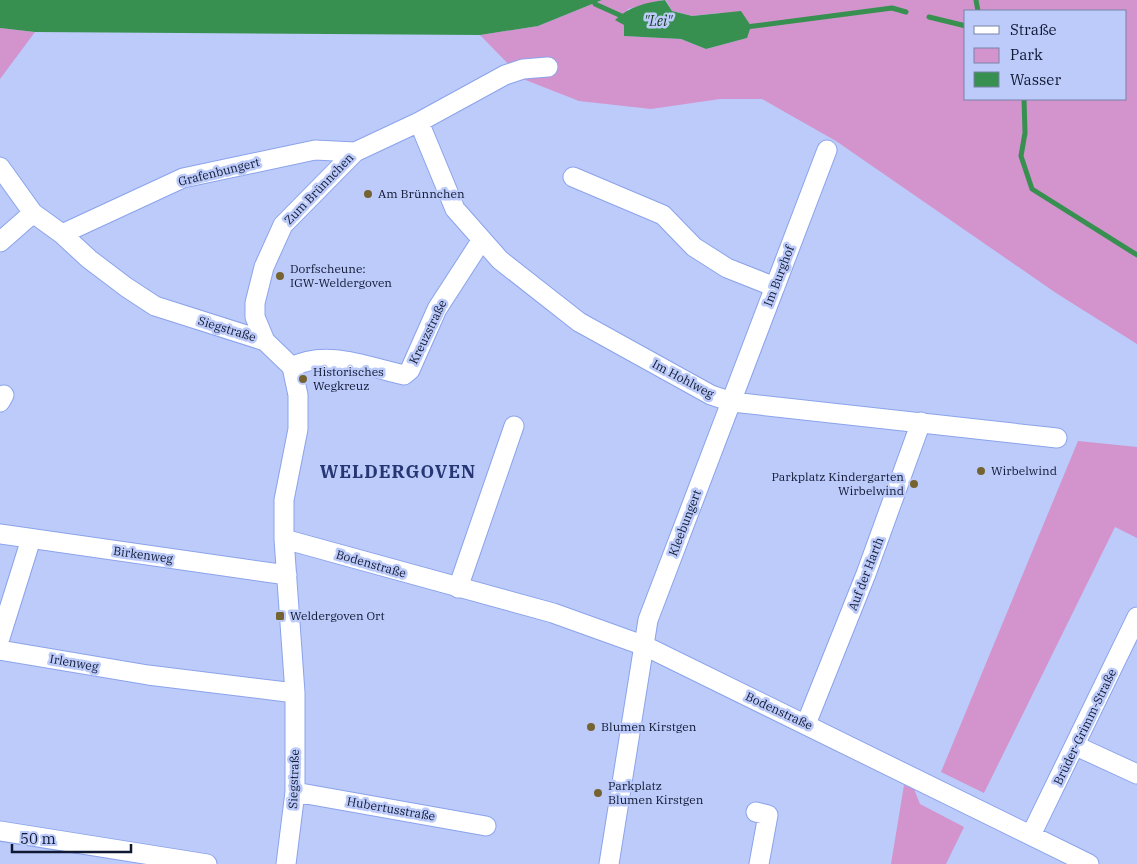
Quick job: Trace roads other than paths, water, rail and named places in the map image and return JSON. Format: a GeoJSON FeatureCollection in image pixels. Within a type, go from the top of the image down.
{"type":"FeatureCollection","features":[{"type":"Feature","properties":{"kind":"street","name":"Zum Brünnchen"},"geometry":{"type":"LineString","coordinates":[[265,341],[255,318],[255,303],[264,267],[283,225],[355,152],[419,122],[505,75],[523,69],[548,67]]}},
{"type":"Feature","properties":{"kind":"street","name":"Im Hohlweg"},"geometry":{"type":"LineString","coordinates":[[419,122],[455,209],[481,241],[500,260],[579,322],[711,395],[732,402],[1057,438]]}},
{"type":"Feature","properties":{"kind":"street","name":"Grafenbungert"},"geometry":{"type":"LineString","coordinates":[[62,234],[183,178],[315,150],[355,152]]}},
{"type":"Feature","properties":{"kind":"street","name":"Im Burghof"},"geometry":{"type":"LineString","coordinates":[[732,402],[827,150]]}},
{"type":"Feature","properties":{"kind":"street","name":"Siegstraße"},"geometry":{"type":"LineString","coordinates":[[0,167],[33,213],[62,234],[89,259],[155,306],[265,341],[292,366],[298,395],[298,429],[284,500],[284,539],[295,693],[295,792],[286,864]]}},
{"type":"Feature","properties":{"kind":"street"},"geometry":{"type":"LineString","coordinates":[[573,177],[663,215],[694,247],[727,268],[775,287]]}},
{"type":"Feature","properties":{"kind":"street"},"geometry":{"type":"LineString","coordinates":[[0,242],[33,213]]}},
{"type":"Feature","properties":{"kind":"street","name":"Kreuzstraße"},"geometry":{"type":"LineString","coordinates":[[292,366],[304,360],[319,358],[404,375],[410,370],[437,309],[481,241]]}},
{"type":"Feature","properties":{"kind":"street","name":"Kleebungert"},"geometry":{"type":"LineString","coordinates":[[609,864],[648,620],[732,402]]}},
{"type":"Feature","properties":{"kind":"street","name":"Auf der Harth"},"geometry":{"type":"LineString","coordinates":[[806,724],[866,574],[921,422]]}},
{"type":"Feature","properties":{"kind":"street"},"geometry":{"type":"LineString","coordinates":[[458,588],[514,426]]}},
{"type":"Feature","properties":{"kind":"street","name":"Birkenweg"},"geometry":{"type":"LineString","coordinates":[[0,534],[287,576]]}},
{"type":"Feature","properties":{"kind":"street"},"geometry":{"type":"LineString","coordinates":[[0,638],[31,539]]}},
{"type":"Feature","properties":{"kind":"street","name":"Bodenstraße"},"geometry":{"type":"LineString","coordinates":[[284,539],[553,613],[644,646],[1089,864]]}},
{"type":"Feature","properties":{"kind":"street","name":"Brüder-Grimm-Straße"},"geometry":{"type":"LineString","coordinates":[[1031,835],[1137,618]]}},
{"type":"Feature","properties":{"kind":"street","name":"Irlenweg"},"geometry":{"type":"LineString","coordinates":[[0,650],[148,675],[295,693]]}},
{"type":"Feature","properties":{"kind":"street"},"geometry":{"type":"LineString","coordinates":[[1076,746],[1137,774]]}},
{"type":"Feature","properties":{"kind":"street","name":"Hubertusstraße"},"geometry":{"type":"LineString","coordinates":[[295,792],[486,826]]}},
{"type":"Feature","properties":{"kind":"street"},"geometry":{"type":"LineString","coordinates":[[756,812],[768,815],[759,864]]}},
{"type":"Feature","properties":{"kind":"street"},"geometry":{"type":"LineString","coordinates":[[0,831],[207,864]]}},
{"type":"Feature","properties":{"kind":"water"},"geometry":{"type":"Polygon","coordinates":[[[0,0],[602,0],[538,26],[480,35],[35,32],[0,28],[0,0]]]}},
{"type":"Feature","properties":{"kind":"water","name":"\"Lei\""},"geometry":{"type":"Polygon","coordinates":[[[665,0],[672,11],[692,16],[741,11],[751,26],[747,38],[706,49],[681,39],[624,36],[624,25],[615,20],[620,15],[638,6],[665,0]]]}},
{"type":"Feature","properties":{"kind":"waterway"},"geometry":{"type":"LineString","coordinates":[[594,0],[595,4],[626,18]]}},
{"type":"Feature","properties":{"kind":"waterway"},"geometry":{"type":"LineString","coordinates":[[976,0],[978,10]]}},
{"type":"Feature","properties":{"kind":"waterway"},"geometry":{"type":"LineString","coordinates":[[746,27],[892,8],[906,12]]}},
{"type":"Feature","properties":{"kind":"waterway"},"geometry":{"type":"LineString","coordinates":[[929,17],[964,26]]}},
{"type":"Feature","properties":{"kind":"waterway"},"geometry":{"type":"LineString","coordinates":[[1024,100],[1025,133],[1021,156],[1032,189],[1137,255]]}},
{"type":"Feature","properties":{"kind":"place","name":"Am Brünnchen"},"geometry":{"type":"Point","coordinates":[368,194]}},
{"type":"Feature","properties":{"kind":"place","name":"Dorfscheune: IGW-Weldergoven"},"geometry":{"type":"Point","coordinates":[280,276]}},
{"type":"Feature","properties":{"kind":"place","name":"Historisches Wegkreuz"},"geometry":{"type":"Point","coordinates":[303,379]}},
{"type":"Feature","properties":{"kind":"place","name":"Wirbelwind"},"geometry":{"type":"Point","coordinates":[981,471]}},
{"type":"Feature","properties":{"kind":"place","name":"Parkplatz Kindergarten Wirbelwind"},"geometry":{"type":"Point","coordinates":[914,484]}},
{"type":"Feature","properties":{"kind":"place","name":"Weldergoven Ort"},"geometry":{"type":"Point","coordinates":[280,616]}},
{"type":"Feature","properties":{"kind":"place","name":"Blumen Kirstgen"},"geometry":{"type":"Point","coordinates":[591,727]}},
{"type":"Feature","properties":{"kind":"place","name":"Parkplatz Blumen Kirstgen"},"geometry":{"type":"Point","coordinates":[598,793]}},
{"type":"Feature","properties":{"kind":"district","name":"WELDERGOVEN"},"geometry":{"type":"Point","coordinates":[398,472]}}]}
